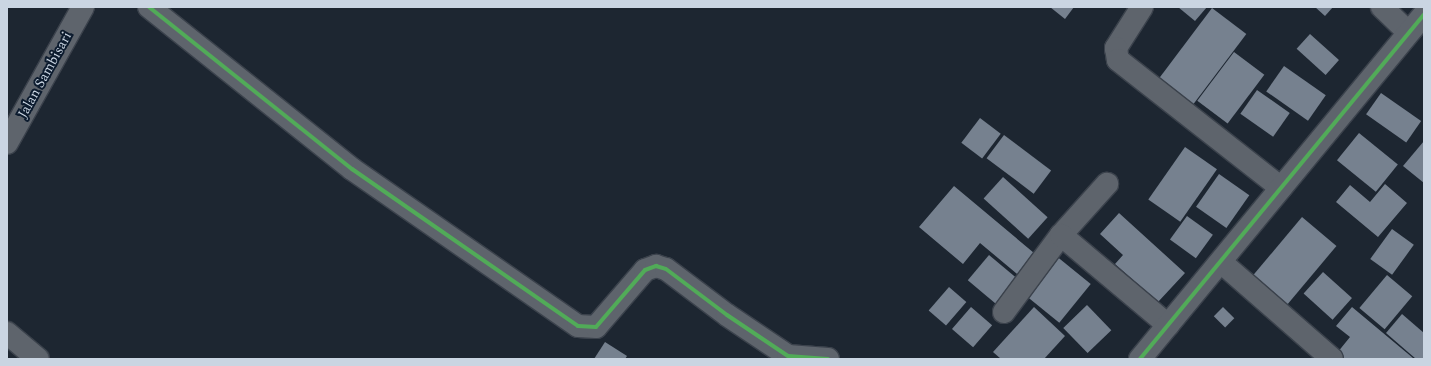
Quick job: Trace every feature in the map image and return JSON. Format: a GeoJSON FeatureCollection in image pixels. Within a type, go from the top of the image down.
{"type":"FeatureCollection","features":[{"type":"Feature","properties":{"kind":"street","name":"Jalan Sambisari"},"geometry":{"type":"LineString","coordinates":[[7,143],[83,7]]}},
{"type":"Feature","properties":{"kind":"street"},"geometry":{"type":"LineString","coordinates":[[150,7],[352,169],[578,326],[596,327],[645,270],[656,266],[666,268],[726,316],[788,356],[828,359]]}},
{"type":"Feature","properties":{"kind":"street"},"geometry":{"type":"LineString","coordinates":[[1142,7],[1116,48],[1118,60],[1281,188]]}},
{"type":"Feature","properties":{"kind":"street"},"geometry":{"type":"LineString","coordinates":[[1382,7],[1408,32]]}},
{"type":"Feature","properties":{"kind":"street"},"geometry":{"type":"LineString","coordinates":[[1140,359],[1408,32],[1424,15]]}},
{"type":"Feature","properties":{"kind":"street"},"geometry":{"type":"LineString","coordinates":[[1004,312],[1061,236],[1107,184]]}},
{"type":"Feature","properties":{"kind":"street"},"geometry":{"type":"LineString","coordinates":[[1061,236],[1168,325]]}},
{"type":"Feature","properties":{"kind":"street"},"geometry":{"type":"LineString","coordinates":[[1220,262],[1332,359]]}},
{"type":"Feature","properties":{"kind":"street"},"geometry":{"type":"LineString","coordinates":[[7,333],[38,359]]}},
{"type":"Feature","properties":{"kind":"building"},"geometry":{"type":"Polygon","coordinates":[[[1050,7],[1074,7],[1065,19],[1050,7]]]}},
{"type":"Feature","properties":{"kind":"building"},"geometry":{"type":"Polygon","coordinates":[[[1178,7],[1207,7],[1195,21],[1178,7]]]}},
{"type":"Feature","properties":{"kind":"building"},"geometry":{"type":"Polygon","coordinates":[[[1315,7],[1333,7],[1325,16],[1315,7]]]}},
{"type":"Feature","properties":{"kind":"building"},"geometry":{"type":"Polygon","coordinates":[[[1212,8],[1246,34],[1192,106],[1158,80],[1212,8]]]}},
{"type":"Feature","properties":{"kind":"building"},"geometry":{"type":"Polygon","coordinates":[[[1310,34],[1339,60],[1326,75],[1297,49],[1310,34]]]}},
{"type":"Feature","properties":{"kind":"building"},"geometry":{"type":"Polygon","coordinates":[[[1234,52],[1264,75],[1228,124],[1197,101],[1234,52]]]}},
{"type":"Feature","properties":{"kind":"building"},"geometry":{"type":"Polygon","coordinates":[[[1284,66],[1326,95],[1308,121],[1266,91],[1284,66]]]}},
{"type":"Feature","properties":{"kind":"building"},"geometry":{"type":"Polygon","coordinates":[[[1257,90],[1290,113],[1273,137],[1240,114],[1257,90]]]}},
{"type":"Feature","properties":{"kind":"building"},"geometry":{"type":"Polygon","coordinates":[[[1381,93],[1421,121],[1406,142],[1366,114],[1381,93]]]}},
{"type":"Feature","properties":{"kind":"building"},"geometry":{"type":"Polygon","coordinates":[[[980,118],[1001,134],[982,158],[961,143],[980,118]]]}},
{"type":"Feature","properties":{"kind":"building"},"geometry":{"type":"Polygon","coordinates":[[[1359,133],[1398,164],[1376,192],[1337,160],[1359,133]]]}},
{"type":"Feature","properties":{"kind":"building"},"geometry":{"type":"Polygon","coordinates":[[[1004,135],[1051,171],[1034,194],[987,158],[1004,135]]]}},
{"type":"Feature","properties":{"kind":"building"},"geometry":{"type":"Polygon","coordinates":[[[1424,141],[1424,183],[1403,166],[1424,141]]]}},
{"type":"Feature","properties":{"kind":"building"},"geometry":{"type":"Polygon","coordinates":[[[1185,147],[1217,169],[1180,222],[1148,199],[1185,147]]]}},
{"type":"Feature","properties":{"kind":"building"},"geometry":{"type":"Polygon","coordinates":[[[1219,174],[1249,195],[1226,228],[1196,207],[1219,174]]]}},
{"type":"Feature","properties":{"kind":"building"},"geometry":{"type":"Polygon","coordinates":[[[1003,177],[1048,217],[1028,239],[984,199],[1003,177]]]}},
{"type":"Feature","properties":{"kind":"building"},"geometry":{"type":"Polygon","coordinates":[[[1385,184],[1407,203],[1378,237],[1336,202],[1350,185],[1370,202],[1385,184]]]}},
{"type":"Feature","properties":{"kind":"building"},"geometry":{"type":"Polygon","coordinates":[[[954,186],[1040,258],[1022,278],[980,243],[963,264],[919,227],[954,186]]]}},
{"type":"Feature","properties":{"kind":"building"},"geometry":{"type":"Polygon","coordinates":[[[1119,213],[1185,273],[1158,302],[1115,264],[1123,255],[1100,234],[1119,213]]]}},
{"type":"Feature","properties":{"kind":"building"},"geometry":{"type":"Polygon","coordinates":[[[1187,216],[1213,235],[1196,258],[1170,239],[1187,216]]]}},
{"type":"Feature","properties":{"kind":"building"},"geometry":{"type":"Polygon","coordinates":[[[1302,217],[1336,246],[1286,306],[1251,278],[1302,217]]]}},
{"type":"Feature","properties":{"kind":"building"},"geometry":{"type":"Polygon","coordinates":[[[1392,229],[1414,245],[1392,275],[1370,259],[1392,229]]]}},
{"type":"Feature","properties":{"kind":"building"},"geometry":{"type":"Polygon","coordinates":[[[989,255],[1020,281],[998,306],[968,280],[989,255]]]}},
{"type":"Feature","properties":{"kind":"building"},"geometry":{"type":"Polygon","coordinates":[[[1055,255],[1091,284],[1059,323],[1024,294],[1055,255]]]}},
{"type":"Feature","properties":{"kind":"building"},"geometry":{"type":"Polygon","coordinates":[[[1323,272],[1352,298],[1333,320],[1304,294],[1323,272]]]}},
{"type":"Feature","properties":{"kind":"building"},"geometry":{"type":"Polygon","coordinates":[[[1387,275],[1412,296],[1385,329],[1359,308],[1387,275]]]}},
{"type":"Feature","properties":{"kind":"building"},"geometry":{"type":"Polygon","coordinates":[[[949,287],[966,302],[946,325],[929,310],[949,287]]]}},
{"type":"Feature","properties":{"kind":"building"},"geometry":{"type":"Polygon","coordinates":[[[1087,305],[1111,330],[1088,353],[1063,328],[1087,305]]]}},
{"type":"Feature","properties":{"kind":"building"},"geometry":{"type":"Polygon","coordinates":[[[971,307],[992,325],[973,347],[952,329],[971,307]]]}},
{"type":"Feature","properties":{"kind":"building"},"geometry":{"type":"Polygon","coordinates":[[[1034,307],[1065,336],[1044,359],[1001,359],[993,352],[1034,307]]]}},
{"type":"Feature","properties":{"kind":"building"},"geometry":{"type":"Polygon","coordinates":[[[1223,307],[1234,318],[1225,328],[1214,316],[1223,307]]]}},
{"type":"Feature","properties":{"kind":"building"},"geometry":{"type":"Polygon","coordinates":[[[1352,307],[1413,358],[1333,358],[1350,337],[1336,326],[1352,307]]]}},
{"type":"Feature","properties":{"kind":"building"},"geometry":{"type":"Polygon","coordinates":[[[1402,314],[1424,333],[1424,359],[1416,359],[1386,333],[1402,314]]]}},
{"type":"Feature","properties":{"kind":"building"},"geometry":{"type":"Polygon","coordinates":[[[605,342],[627,356],[625,359],[594,359],[605,342]]]}},
{"type":"Feature","properties":{"kind":"cycle path"},"geometry":{"type":"LineString","coordinates":[[149,7],[352,169],[578,326],[596,327],[645,270],[656,266],[666,269],[727,315],[788,356],[828,359]]}},
{"type":"Feature","properties":{"kind":"cycle path"},"geometry":{"type":"LineString","coordinates":[[1140,359],[1424,15]]}}]}
